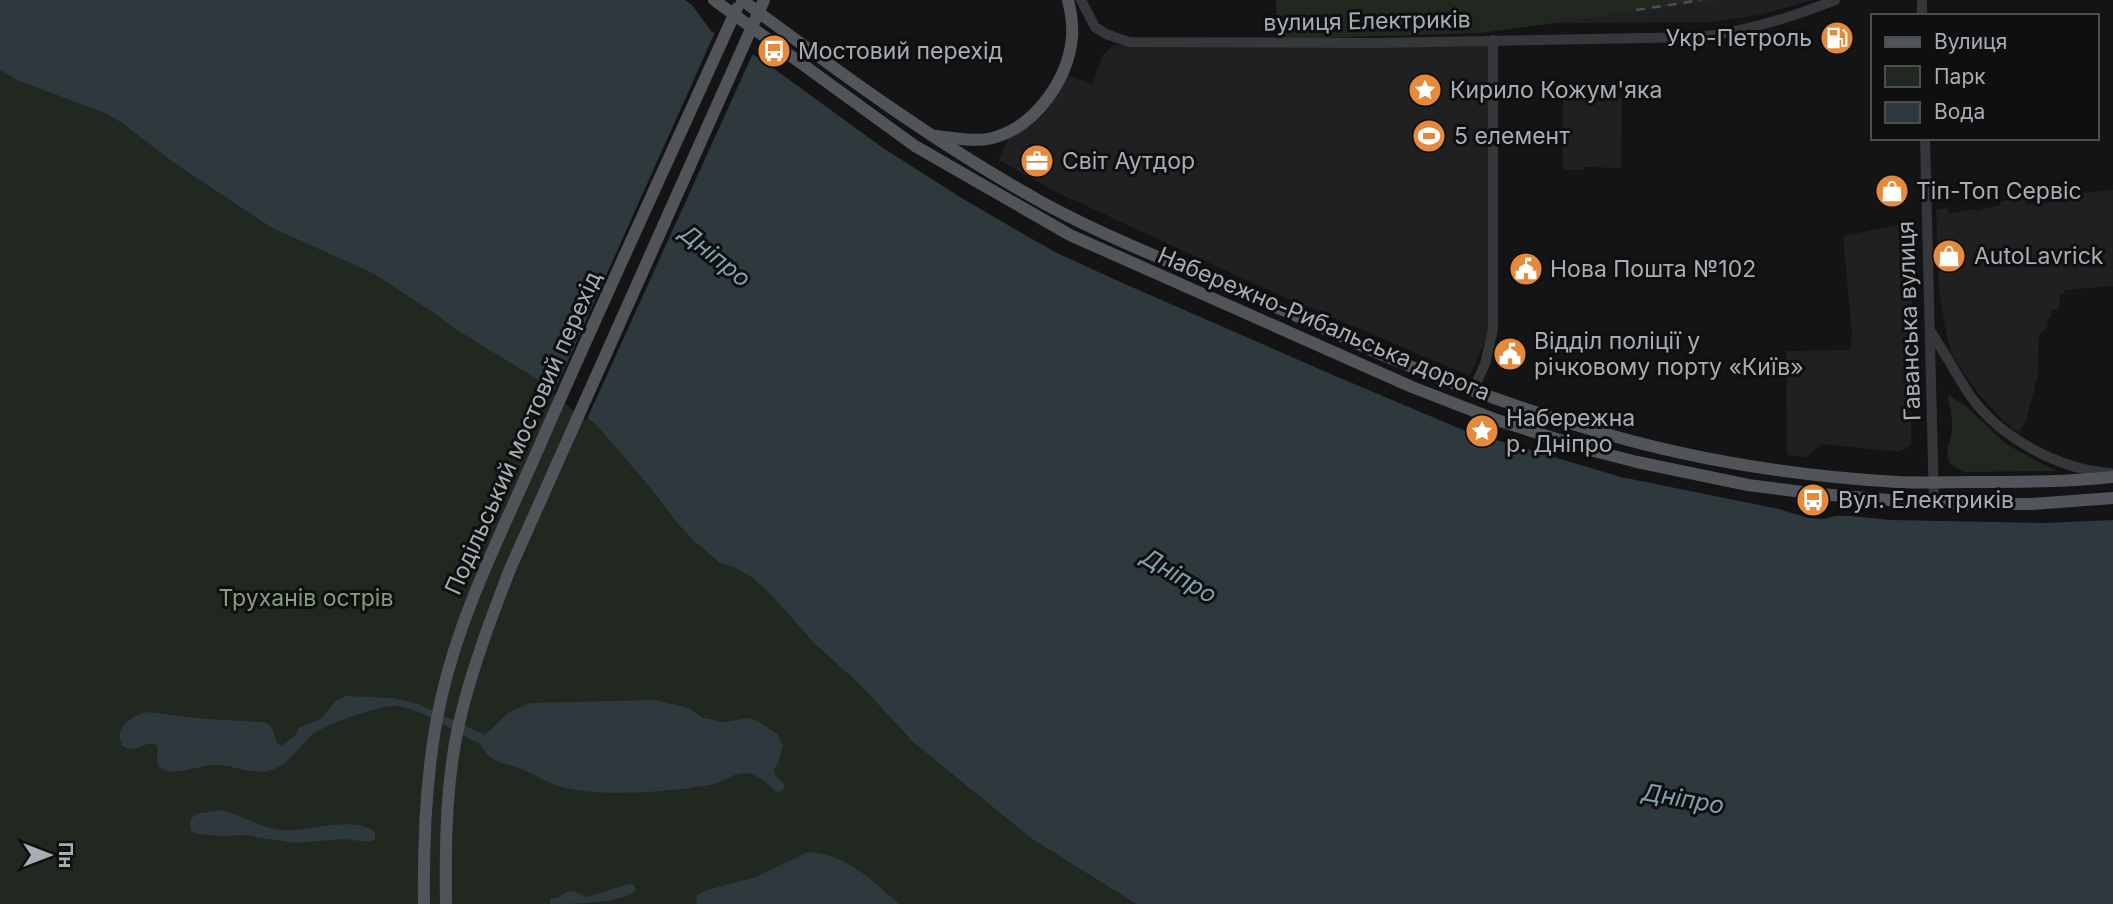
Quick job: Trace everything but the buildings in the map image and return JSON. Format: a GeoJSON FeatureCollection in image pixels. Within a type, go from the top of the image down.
{"type":"FeatureCollection","features":[{"type":"Feature","properties":{"kind":"main road","name":"Набережно-Рибальська дорога"},"geometry":{"type":"LineString","coordinates":[[714,0],[915,146],[1070,236],[1412,387],[1497,420],[1572,444],[1692,475],[1810,494],[1934,504],[2032,504],[2113,498]]}},
{"type":"Feature","properties":{"kind":"main road","name":"Набережно-Рибальська дорога"},"geometry":{"type":"LineString","coordinates":[[741,0],[838,72],[930,135],[1035,199],[1093,228],[1378,353],[1473,390],[1638,443],[1753,466],[1812,474],[1896,482],[2031,483],[2113,475]]}},
{"type":"Feature","properties":{"kind":"main road","name":"Подільський мостовий перехід"},"geometry":{"type":"LineString","coordinates":[[424,904],[429,775],[441,699],[461,627],[493,547],[741,0]]}},
{"type":"Feature","properties":{"kind":"main road","name":"Подільський мостовий перехід"},"geometry":{"type":"LineString","coordinates":[[446,904],[451,777],[461,713],[485,633],[510,569],[764,0]]}},
{"type":"Feature","properties":{"kind":"main road"},"geometry":{"type":"LineString","coordinates":[[930,135],[986,139],[1021,125],[1041,106],[1053,90],[1067,61],[1072,31],[1068,0]]}},
{"type":"Feature","properties":{"kind":"street","name":"вулиця Електриків"},"geometry":{"type":"LineString","coordinates":[[1081,0],[1095,27],[1129,42],[1377,43],[1702,37],[1743,31],[1835,0]]}},
{"type":"Feature","properties":{"kind":"street"},"geometry":{"type":"LineString","coordinates":[[1473,390],[1485,365],[1493,329],[1493,40]]}},
{"type":"Feature","properties":{"kind":"street","name":"Гаванська вулиця"},"geometry":{"type":"LineString","coordinates":[[1925,140],[1934,504]]}},
{"type":"Feature","properties":{"kind":"street"},"geometry":{"type":"LineString","coordinates":[[1931,332],[1972,398],[1990,418],[2011,435],[2056,461],[2113,475]]}},
{"type":"Feature","properties":{"kind":"shaded area"},"geometry":{"type":"Polygon","coordinates":[[[1276,0],[1813,0],[1759,15],[1713,22],[1276,28],[1276,0]]]}},
{"type":"Feature","properties":{"kind":"shaded area"},"geometry":{"type":"Polygon","coordinates":[[[1490,43],[1488,333],[1470,376],[1255,284],[1052,190],[999,160],[1012,131],[1063,74],[1092,84],[1103,55],[1114,45],[1277,47],[1490,43]]]}},
{"type":"Feature","properties":{"kind":"shaded area"},"geometry":{"type":"Polygon","coordinates":[[[1563,95],[1622,97],[1621,168],[1583,167],[1583,170],[1563,170],[1563,95]]]}},
{"type":"Feature","properties":{"kind":"shaded area"},"geometry":{"type":"Polygon","coordinates":[[[2113,190],[2113,286],[2065,290],[2064,294],[2060,295],[2059,309],[2051,310],[2051,317],[2047,318],[2048,327],[2039,335],[2038,374],[2026,421],[2020,432],[2013,429],[1976,391],[1952,355],[1939,290],[1936,210],[1948,208],[1949,214],[1974,209],[1976,211],[2025,196],[2026,205],[2053,202],[2053,196],[2113,190]]]}},
{"type":"Feature","properties":{"kind":"shaded area"},"geometry":{"type":"Polygon","coordinates":[[[1912,222],[1911,445],[1899,452],[1821,444],[1807,457],[1787,455],[1786,351],[1850,350],[1852,334],[1843,236],[1912,222]]]}},
{"type":"Feature","properties":{"kind":"green space"},"geometry":{"type":"Polygon","coordinates":[[[1276,0],[1720,0],[1482,33],[1280,39],[1276,0]]]}},
{"type":"Feature","properties":{"kind":"green space","name":"Труханів острів"},"geometry":{"type":"Polygon","coordinates":[[[0,70],[19,81],[107,114],[174,163],[272,228],[374,274],[452,327],[554,390],[596,425],[695,542],[720,563],[736,568],[754,579],[914,743],[1032,839],[1136,904],[0,904],[0,70]]]}},
{"type":"Feature","properties":{"kind":"green space"},"geometry":{"type":"Polygon","coordinates":[[[1948,395],[1967,407],[2006,444],[2056,471],[1964,472],[1950,464],[1947,452],[1952,426],[1948,395]]]}},
{"type":"Feature","properties":{"kind":"water","name":"Дніпро"},"geometry":{"type":"Polygon","coordinates":[[[0,0],[685,0],[692,5],[711,31],[762,60],[883,148],[960,197],[1057,253],[1463,430],[1621,477],[1779,509],[1808,518],[1851,516],[1890,520],[2045,523],[2113,520],[2113,904],[1136,904],[1032,839],[914,743],[754,579],[736,568],[720,563],[695,542],[596,425],[554,390],[452,327],[374,274],[272,228],[174,163],[107,114],[19,81],[0,70],[0,0]]]}},
{"type":"Feature","properties":{"kind":"water"},"geometry":{"type":"Polygon","coordinates":[[[346,696],[393,698],[418,704],[485,735],[509,712],[530,703],[655,700],[689,708],[703,718],[724,722],[749,718],[777,734],[783,746],[774,769],[775,775],[785,785],[782,791],[776,792],[762,779],[744,773],[714,784],[679,789],[614,793],[574,790],[499,762],[489,756],[480,744],[424,715],[393,706],[375,709],[329,726],[313,734],[286,762],[274,769],[260,772],[216,765],[181,771],[164,770],[157,763],[158,748],[155,744],[127,748],[122,746],[119,735],[125,723],[146,712],[263,722],[271,726],[277,743],[281,746],[296,735],[299,728],[321,719],[336,701],[346,696]]]}},
{"type":"Feature","properties":{"kind":"water"},"geometry":{"type":"Polygon","coordinates":[[[222,810],[284,830],[344,824],[366,827],[375,832],[375,839],[370,842],[343,839],[296,843],[243,835],[196,834],[191,831],[190,821],[195,814],[222,810]]]}},
{"type":"Feature","properties":{"kind":"water"},"geometry":{"type":"Polygon","coordinates":[[[808,852],[846,863],[899,904],[697,904],[696,896],[707,890],[756,877],[808,852]]]}},
{"type":"Feature","properties":{"kind":"water"},"geometry":{"type":"Polygon","coordinates":[[[629,884],[634,885],[636,890],[620,898],[550,904],[550,899],[566,892],[573,891],[587,897],[629,884]]]}},
{"type":"Feature","properties":{"kind":"pier"},"geometry":{"type":"Polygon","coordinates":[[[716,30],[754,51],[586,421],[553,394],[716,30]]]}},
{"type":"Feature","properties":{"kind":"railway"},"geometry":{"type":"LineString","coordinates":[[1636,10],[1701,0]]}},
{"type":"Feature","properties":{"kind":"place","name":"Укр-Петроль"},"geometry":{"type":"Point","coordinates":[1837,38]}},
{"type":"Feature","properties":{"kind":"place","name":"Мостовий перехід"},"geometry":{"type":"Point","coordinates":[774,51]}},
{"type":"Feature","properties":{"kind":"place","name":"Кирило Кожум'яка"},"geometry":{"type":"Point","coordinates":[1425,90]}},
{"type":"Feature","properties":{"kind":"place","name":"5 елемент"},"geometry":{"type":"Point","coordinates":[1429,136]}},
{"type":"Feature","properties":{"kind":"place","name":"Світ Аутдор"},"geometry":{"type":"Point","coordinates":[1037,161]}},
{"type":"Feature","properties":{"kind":"place","name":"Тіп-Топ Сервіс"},"geometry":{"type":"Point","coordinates":[1892,191]}},
{"type":"Feature","properties":{"kind":"place","name":"AutoLavrick"},"geometry":{"type":"Point","coordinates":[1949,256]}},
{"type":"Feature","properties":{"kind":"place","name":"Нова Пошта №102"},"geometry":{"type":"Point","coordinates":[1526,269]}},
{"type":"Feature","properties":{"kind":"place","name":"Відділ поліції у річковому порту «Київ»"},"geometry":{"type":"Point","coordinates":[1510,354]}},
{"type":"Feature","properties":{"kind":"place","name":"Набережна р. Дніпро"},"geometry":{"type":"Point","coordinates":[1482,431]}},
{"type":"Feature","properties":{"kind":"place","name":"Вул. Електриків"},"geometry":{"type":"Point","coordinates":[1813,500]}}]}
